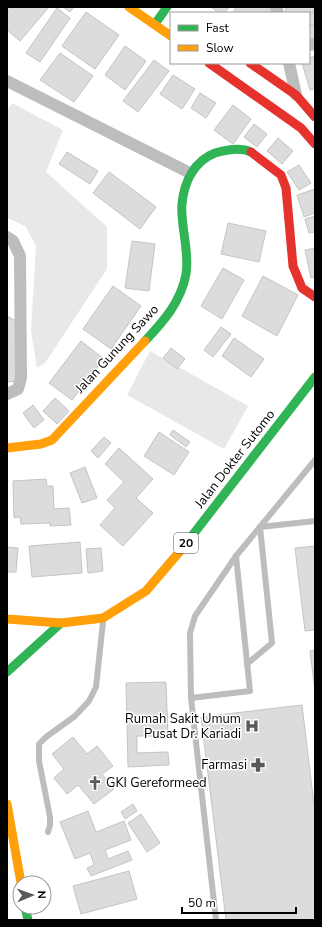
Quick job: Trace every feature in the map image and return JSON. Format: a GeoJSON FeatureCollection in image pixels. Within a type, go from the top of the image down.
{"type":"FeatureCollection","features":[{"type":"Feature","properties":{"kind":"main road"},"geometry":{"type":"LineString","coordinates":[[129,7],[170,35]]}},
{"type":"Feature","properties":{"kind":"main road"},"geometry":{"type":"LineString","coordinates":[[155,24],[168,7]]}},
{"type":"Feature","properties":{"kind":"main road"},"geometry":{"type":"LineString","coordinates":[[210,64],[301,128],[315,144]]}},
{"type":"Feature","properties":{"kind":"main road"},"geometry":{"type":"LineString","coordinates":[[251,64],[296,95],[315,117]]}},
{"type":"Feature","properties":{"kind":"main road","name":"Jalan Gunung Sawo"},"geometry":{"type":"LineString","coordinates":[[7,448],[41,444],[52,440],[165,320],[177,301],[186,274],[186,240],[182,204],[190,173],[205,157],[225,150],[249,151],[281,175],[286,188],[293,266],[302,288],[315,297]]}},
{"type":"Feature","properties":{"kind":"main road","name":"Jalan Dokter Sutomo"},"geometry":{"type":"LineString","coordinates":[[7,619],[61,622],[103,618],[146,591],[161,574],[315,377]]}},
{"type":"Feature","properties":{"kind":"main road"},"geometry":{"type":"LineString","coordinates":[[7,672],[34,649],[61,622]]}},
{"type":"Feature","properties":{"kind":"main road"},"geometry":{"type":"LineString","coordinates":[[7,804],[20,875]]}},
{"type":"Feature","properties":{"kind":"street"},"geometry":{"type":"LineString","coordinates":[[289,64],[296,95]]}},
{"type":"Feature","properties":{"kind":"street"},"geometry":{"type":"LineString","coordinates":[[7,81],[190,173]]}},
{"type":"Feature","properties":{"kind":"street"},"geometry":{"type":"LineString","coordinates":[[7,237],[13,242],[20,256],[21,378],[18,389],[7,394]]}},
{"type":"Feature","properties":{"kind":"lane"},"geometry":{"type":"LineString","coordinates":[[216,920],[191,698],[190,633],[195,616],[236,556],[315,460]]}},
{"type":"Feature","properties":{"kind":"lane"},"geometry":{"type":"LineString","coordinates":[[260,527],[315,521]]}},
{"type":"Feature","properties":{"kind":"lane"},"geometry":{"type":"LineString","coordinates":[[247,664],[272,643],[260,527]]}},
{"type":"Feature","properties":{"kind":"lane"},"geometry":{"type":"LineString","coordinates":[[191,698],[250,691],[236,556]]}},
{"type":"Feature","properties":{"kind":"lane"},"geometry":{"type":"LineString","coordinates":[[48,832],[50,817],[39,761],[39,744],[46,737],[75,716],[88,701],[96,687],[103,618]]}},
{"type":"Feature","properties":{"kind":"shaded area"},"geometry":{"type":"Polygon","coordinates":[[[12,103],[63,130],[46,172],[107,227],[107,269],[45,363],[37,368],[31,331],[36,246],[25,226],[7,218],[7,111],[12,103]]]}},
{"type":"Feature","properties":{"kind":"shaded area"},"geometry":{"type":"Polygon","coordinates":[[[150,351],[248,406],[224,449],[127,395],[150,351]]]}},
{"type":"Feature","properties":{"kind":"building"},"geometry":{"type":"Polygon","coordinates":[[[11,7],[49,7],[20,41],[7,30],[7,12],[11,7]]]}},
{"type":"Feature","properties":{"kind":"building"},"geometry":{"type":"Polygon","coordinates":[[[63,7],[74,7],[70,12],[63,7]]]}},
{"type":"Feature","properties":{"kind":"building"},"geometry":{"type":"Polygon","coordinates":[[[211,7],[229,7],[226,12],[218,12],[211,7]]]}},
{"type":"Feature","properties":{"kind":"building"},"geometry":{"type":"Polygon","coordinates":[[[236,7],[273,7],[270,12],[234,12],[236,7]]]}},
{"type":"Feature","properties":{"kind":"building"},"geometry":{"type":"Polygon","coordinates":[[[315,7],[315,12],[286,12],[285,8],[315,7]]]}},
{"type":"Feature","properties":{"kind":"building"},"geometry":{"type":"Polygon","coordinates":[[[57,8],[70,18],[40,62],[26,53],[57,8]]]}},
{"type":"Feature","properties":{"kind":"building"},"geometry":{"type":"Polygon","coordinates":[[[86,12],[119,35],[95,69],[62,46],[86,12]]]}},
{"type":"Feature","properties":{"kind":"building"},"geometry":{"type":"Polygon","coordinates":[[[315,12],[315,24],[310,25],[310,14],[315,12]]]}},
{"type":"Feature","properties":{"kind":"building"},"geometry":{"type":"Polygon","coordinates":[[[315,24],[315,38],[310,40],[310,25],[315,24]]]}},
{"type":"Feature","properties":{"kind":"building"},"geometry":{"type":"Polygon","coordinates":[[[125,46],[146,61],[125,90],[105,75],[125,46]]]}},
{"type":"Feature","properties":{"kind":"building"},"geometry":{"type":"Polygon","coordinates":[[[60,53],[93,76],[74,102],[40,80],[60,53]]]}},
{"type":"Feature","properties":{"kind":"building"},"geometry":{"type":"Polygon","coordinates":[[[315,56],[315,89],[310,90],[302,64],[310,64],[310,58],[315,56]]]}},
{"type":"Feature","properties":{"kind":"building"},"geometry":{"type":"Polygon","coordinates":[[[154,60],[169,71],[138,112],[123,101],[154,60]]]}},
{"type":"Feature","properties":{"kind":"building"},"geometry":{"type":"Polygon","coordinates":[[[173,75],[195,89],[182,109],[160,94],[173,75]]]}},
{"type":"Feature","properties":{"kind":"building"},"geometry":{"type":"Polygon","coordinates":[[[200,93],[216,103],[206,118],[191,108],[200,93]]]}},
{"type":"Feature","properties":{"kind":"building"},"geometry":{"type":"Polygon","coordinates":[[[233,105],[251,119],[233,144],[214,130],[233,105]]]}},
{"type":"Feature","properties":{"kind":"building"},"geometry":{"type":"Polygon","coordinates":[[[254,124],[267,134],[257,147],[244,137],[254,124]]]}},
{"type":"Feature","properties":{"kind":"building"},"geometry":{"type":"Polygon","coordinates":[[[278,138],[293,151],[282,164],[267,151],[278,138]]]}},
{"type":"Feature","properties":{"kind":"building"},"geometry":{"type":"Polygon","coordinates":[[[67,152],[98,171],[90,184],[59,164],[67,152]]]}},
{"type":"Feature","properties":{"kind":"building"},"geometry":{"type":"Polygon","coordinates":[[[299,165],[311,183],[299,190],[287,172],[299,165]]]}},
{"type":"Feature","properties":{"kind":"building"},"geometry":{"type":"Polygon","coordinates":[[[109,172],[156,207],[140,229],[93,193],[109,172]]]}},
{"type":"Feature","properties":{"kind":"building"},"geometry":{"type":"Polygon","coordinates":[[[315,189],[315,213],[304,217],[297,195],[315,189]]]}},
{"type":"Feature","properties":{"kind":"building"},"geometry":{"type":"Polygon","coordinates":[[[315,216],[315,232],[309,233],[305,219],[315,216]]]}},
{"type":"Feature","properties":{"kind":"building"},"geometry":{"type":"Polygon","coordinates":[[[228,223],[266,231],[259,262],[221,254],[228,223]]]}},
{"type":"Feature","properties":{"kind":"building"},"geometry":{"type":"Polygon","coordinates":[[[132,241],[155,244],[149,291],[125,288],[132,241]]]}},
{"type":"Feature","properties":{"kind":"building"},"geometry":{"type":"Polygon","coordinates":[[[315,248],[315,277],[311,278],[305,250],[315,248]]]}},
{"type":"Feature","properties":{"kind":"building"},"geometry":{"type":"Polygon","coordinates":[[[223,268],[244,280],[222,319],[201,306],[223,268]]]}},
{"type":"Feature","properties":{"kind":"building"},"geometry":{"type":"Polygon","coordinates":[[[263,276],[298,295],[277,336],[242,316],[263,276]]]}},
{"type":"Feature","properties":{"kind":"building"},"geometry":{"type":"Polygon","coordinates":[[[113,286],[141,306],[111,349],[83,329],[113,286]]]}},
{"type":"Feature","properties":{"kind":"building"},"geometry":{"type":"Polygon","coordinates":[[[7,316],[16,321],[19,381],[7,382],[7,316]]]}},
{"type":"Feature","properties":{"kind":"building"},"geometry":{"type":"Polygon","coordinates":[[[221,327],[231,334],[213,357],[204,350],[221,327]]]}},
{"type":"Feature","properties":{"kind":"building"},"geometry":{"type":"Polygon","coordinates":[[[234,338],[264,359],[251,377],[222,356],[234,338]]]}},
{"type":"Feature","properties":{"kind":"building"},"geometry":{"type":"Polygon","coordinates":[[[81,341],[104,359],[72,400],[49,383],[81,341]]]}},
{"type":"Feature","properties":{"kind":"building"},"geometry":{"type":"Polygon","coordinates":[[[171,348],[185,359],[177,369],[163,358],[171,348]]]}},
{"type":"Feature","properties":{"kind":"building"},"geometry":{"type":"Polygon","coordinates":[[[55,398],[69,411],[57,424],[43,411],[55,398]]]}},
{"type":"Feature","properties":{"kind":"building"},"geometry":{"type":"Polygon","coordinates":[[[33,405],[44,420],[34,428],[23,413],[33,405]]]}},
{"type":"Feature","properties":{"kind":"building"},"geometry":{"type":"Polygon","coordinates":[[[173,430],[190,442],[186,447],[170,435],[173,430]]]}},
{"type":"Feature","properties":{"kind":"building"},"geometry":{"type":"Polygon","coordinates":[[[159,432],[189,452],[174,475],[144,456],[159,432]]]}},
{"type":"Feature","properties":{"kind":"building"},"geometry":{"type":"Polygon","coordinates":[[[104,437],[111,443],[98,458],[91,451],[104,437]]]}},
{"type":"Feature","properties":{"kind":"building"},"geometry":{"type":"Polygon","coordinates":[[[119,448],[153,479],[136,498],[153,513],[123,546],[100,525],[115,508],[107,500],[124,482],[105,464],[119,448]]]}},
{"type":"Feature","properties":{"kind":"building"},"geometry":{"type":"Polygon","coordinates":[[[85,467],[97,498],[82,503],[70,473],[85,467]]]}},
{"type":"Feature","properties":{"kind":"building"},"geometry":{"type":"Polygon","coordinates":[[[46,479],[47,486],[53,486],[54,509],[69,508],[71,525],[50,526],[50,523],[21,524],[20,517],[14,518],[13,481],[46,479]]]}},
{"type":"Feature","properties":{"kind":"building"},"geometry":{"type":"Polygon","coordinates":[[[80,542],[82,573],[32,577],[29,546],[80,542]]]}},
{"type":"Feature","properties":{"kind":"building"},"geometry":{"type":"Polygon","coordinates":[[[315,546],[315,630],[305,631],[295,548],[315,546]]]}},
{"type":"Feature","properties":{"kind":"building"},"geometry":{"type":"Polygon","coordinates":[[[7,547],[18,548],[16,572],[7,572],[7,547]]]}},
{"type":"Feature","properties":{"kind":"building"},"geometry":{"type":"Polygon","coordinates":[[[101,548],[103,571],[88,573],[86,549],[101,548]]]}},
{"type":"Feature","properties":{"kind":"building"},"geometry":{"type":"Polygon","coordinates":[[[315,650],[315,691],[310,651],[315,650]]]}},
{"type":"Feature","properties":{"kind":"building"},"geometry":{"type":"Polygon","coordinates":[[[166,682],[168,736],[137,736],[137,753],[168,752],[169,765],[128,767],[126,683],[166,682]]]}},
{"type":"Feature","properties":{"kind":"building","name":"Farmasi"},"geometry":{"type":"Polygon","coordinates":[[[302,705],[315,813],[315,920],[226,920],[201,717],[302,705]]]}},
{"type":"Feature","properties":{"kind":"building"},"geometry":{"type":"Polygon","coordinates":[[[73,737],[87,754],[97,746],[113,766],[102,774],[114,789],[94,804],[78,785],[67,794],[54,778],[64,769],[52,754],[73,737]]]}},
{"type":"Feature","properties":{"kind":"building"},"geometry":{"type":"Polygon","coordinates":[[[133,804],[137,811],[125,819],[121,812],[133,804]]]}},
{"type":"Feature","properties":{"kind":"building"},"geometry":{"type":"Polygon","coordinates":[[[88,811],[96,832],[124,821],[131,840],[105,850],[108,859],[128,851],[132,860],[91,876],[87,868],[94,865],[90,853],[75,859],[60,822],[88,811]]]}},
{"type":"Feature","properties":{"kind":"building"},"geometry":{"type":"Polygon","coordinates":[[[141,814],[160,843],[147,852],[128,823],[141,814]]]}},
{"type":"Feature","properties":{"kind":"building"},"geometry":{"type":"Polygon","coordinates":[[[129,871],[137,899],[81,914],[73,886],[129,871]]]}},
{"type":"Feature","properties":{"kind":"traffic: fast"},"geometry":{"type":"LineString","coordinates":[[155,24],[167,7]]}},
{"type":"Feature","properties":{"kind":"traffic: fast"},"geometry":{"type":"LineString","coordinates":[[145,341],[170,311],[184,284],[187,256],[182,221],[182,204],[185,188],[191,173],[201,161],[215,153],[238,149],[251,152]]}},
{"type":"Feature","properties":{"kind":"traffic: fast"},"geometry":{"type":"LineString","coordinates":[[181,550],[315,377]]}},
{"type":"Feature","properties":{"kind":"traffic: fast"},"geometry":{"type":"LineString","coordinates":[[7,672],[61,623]]}},
{"type":"Feature","properties":{"kind":"traffic: fast"},"geometry":{"type":"LineString","coordinates":[[27,915],[28,920]]}},
{"type":"Feature","properties":{"kind":"traffic: slow"},"geometry":{"type":"LineString","coordinates":[[129,7],[170,35]]}},
{"type":"Feature","properties":{"kind":"traffic: slow"},"geometry":{"type":"LineString","coordinates":[[7,448],[41,444],[52,440],[145,341]]}},
{"type":"Feature","properties":{"kind":"traffic: slow"},"geometry":{"type":"LineString","coordinates":[[7,619],[61,623],[103,618],[146,591],[181,550]]}},
{"type":"Feature","properties":{"kind":"traffic: slow"},"geometry":{"type":"LineString","coordinates":[[7,804],[20,875]]}},
{"type":"Feature","properties":{"kind":"traffic: jam"},"geometry":{"type":"LineString","coordinates":[[210,64],[301,128],[315,144]]}},
{"type":"Feature","properties":{"kind":"traffic: jam"},"geometry":{"type":"LineString","coordinates":[[251,64],[296,95],[315,117]]}},
{"type":"Feature","properties":{"kind":"traffic: jam"},"geometry":{"type":"LineString","coordinates":[[251,152],[281,175],[286,188],[293,266],[302,288],[315,297]]}},
{"type":"Feature","properties":{"kind":"place","name":"Rumah Sakit Umum Pusat Dr. Kariadi"},"geometry":{"type":"Point","coordinates":[252,726]}},
{"type":"Feature","properties":{"kind":"place","name":"Farmasi"},"geometry":{"type":"Point","coordinates":[258,765]}},
{"type":"Feature","properties":{"kind":"place","name":"GKI Gereformeed"},"geometry":{"type":"Point","coordinates":[95,783]}}]}
